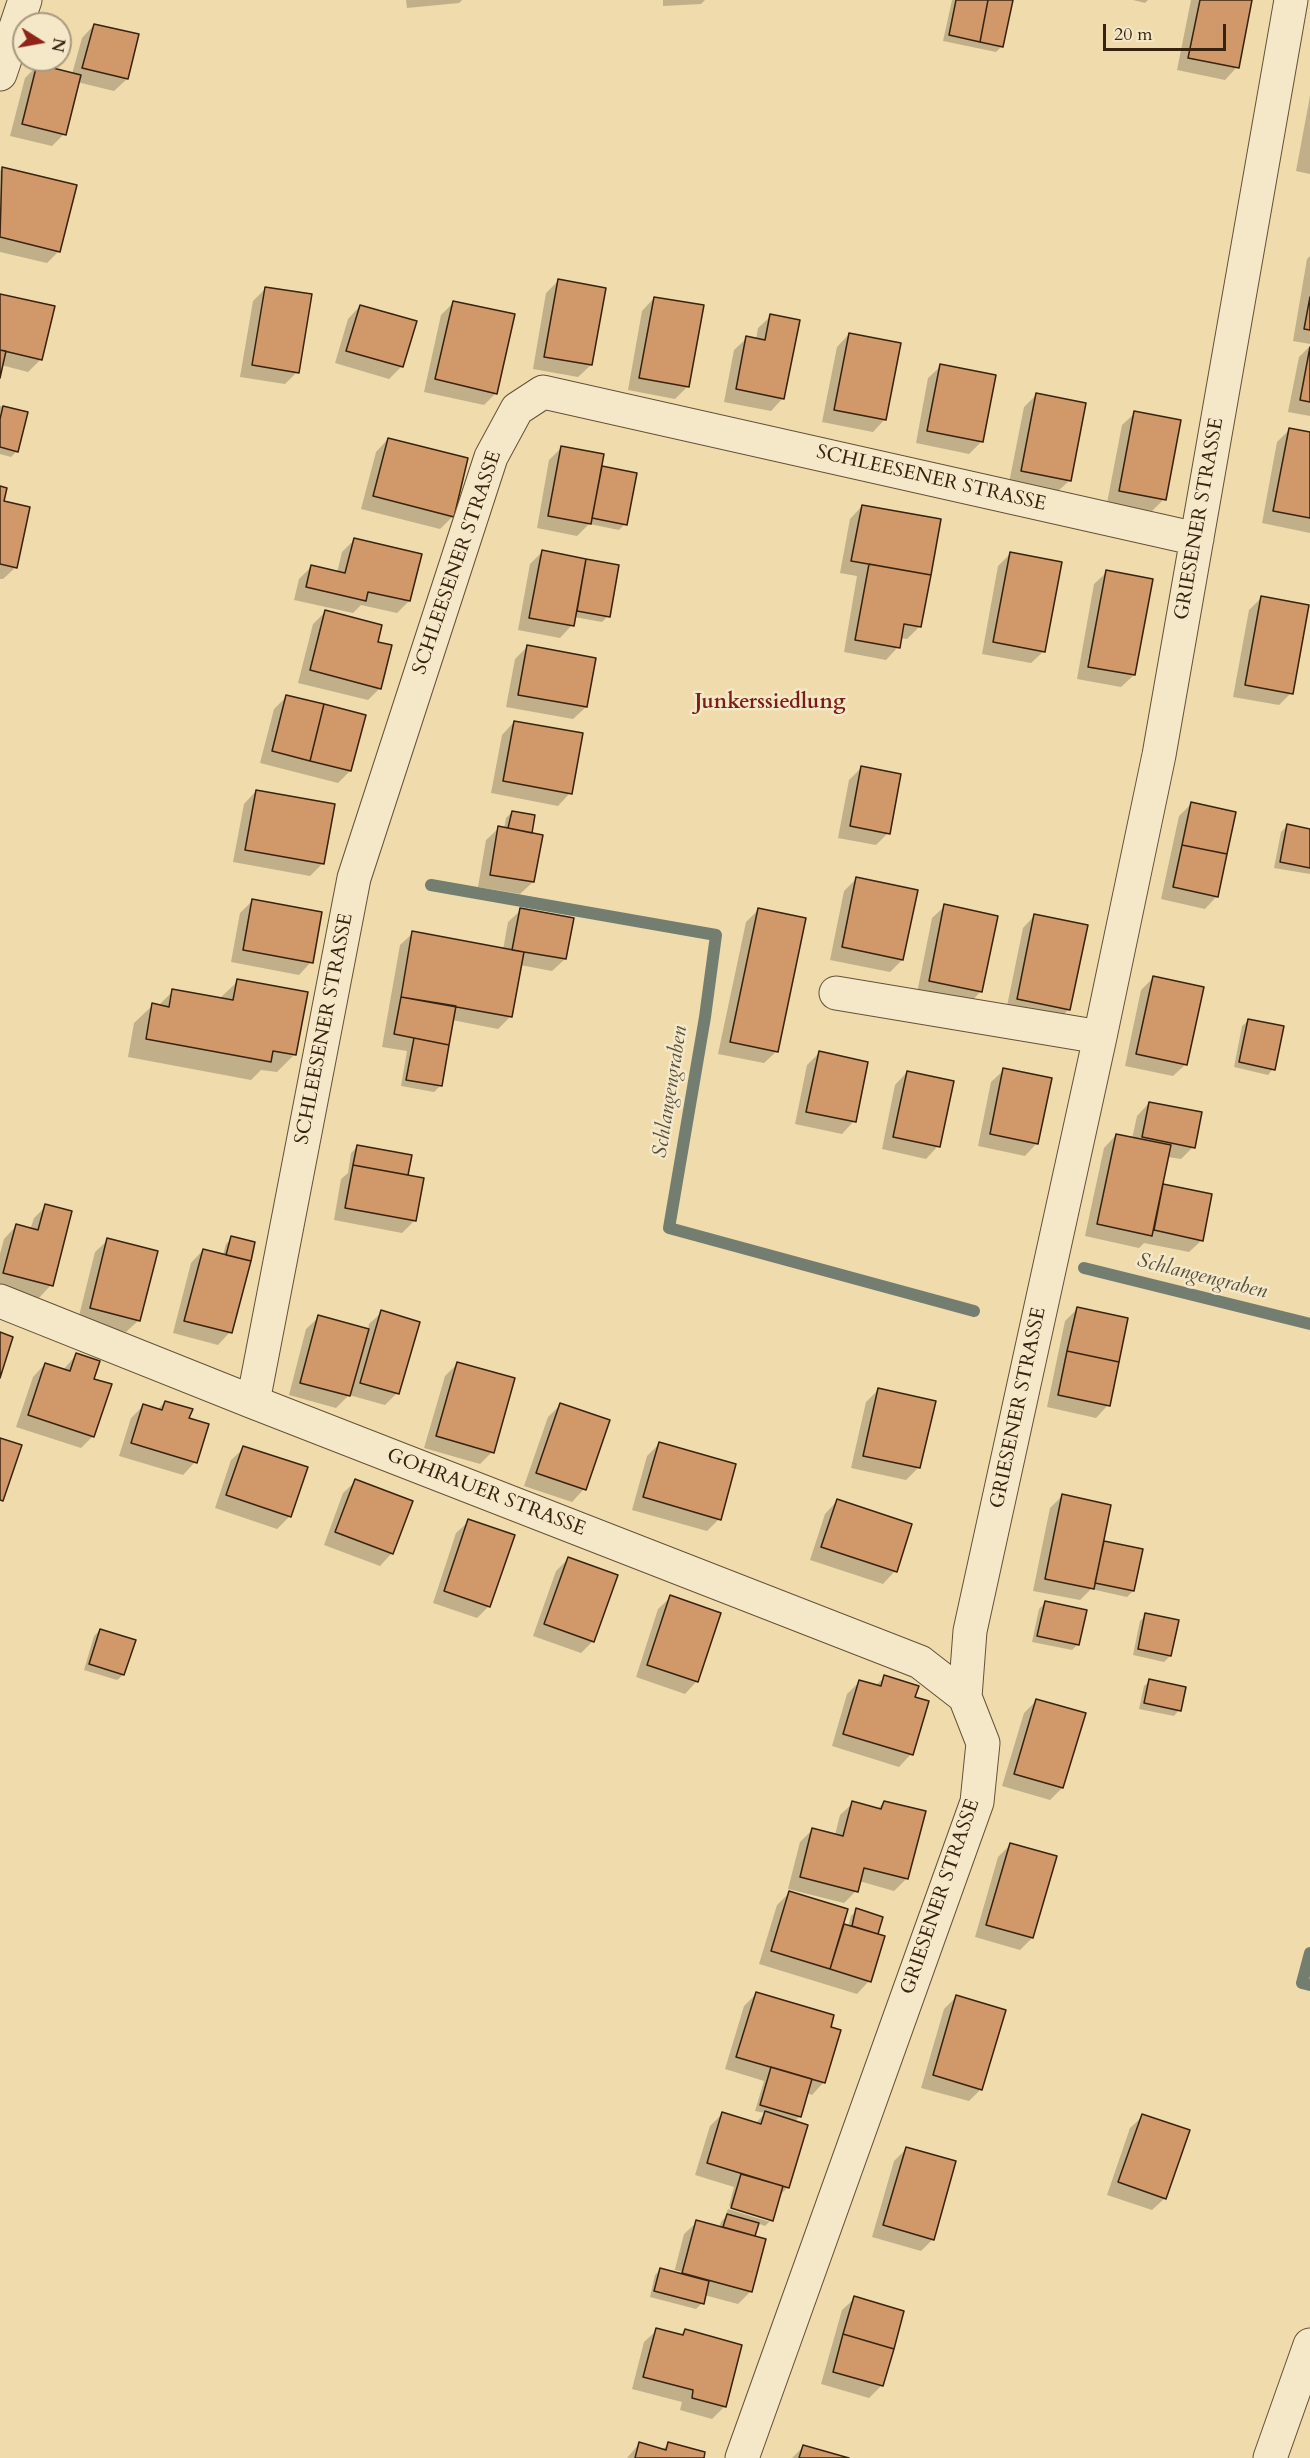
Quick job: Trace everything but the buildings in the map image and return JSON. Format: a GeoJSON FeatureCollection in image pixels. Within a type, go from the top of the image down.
{"type":"FeatureCollection","features":[{"type":"Feature","properties":{"kind":"street"},"geometry":{"type":"LineString","coordinates":[[0,74],[25,0]]}},
{"type":"Feature","properties":{"kind":"street","name":"GRIESENER STRASSE"},"geometry":{"type":"LineString","coordinates":[[742,2458],[977,1802],[983,1743],[965,1697],[970,1631],[1100,1037],[1159,755],[1291,0]]}},
{"type":"Feature","properties":{"kind":"street","name":"SCHLEESENER STRASSE"},"geometry":{"type":"LineString","coordinates":[[253,1402],[354,878],[491,457],[517,410],[543,392],[1197,539]]}},
{"type":"Feature","properties":{"kind":"street"},"geometry":{"type":"LineString","coordinates":[[836,993],[1100,1037]]}},
{"type":"Feature","properties":{"kind":"street","name":"GOHRAUER STRASSE"},"geometry":{"type":"LineString","coordinates":[[0,1300],[253,1402],[920,1662],[965,1697]]}},
{"type":"Feature","properties":{"kind":"street"},"geometry":{"type":"LineString","coordinates":[[1270,2458],[1310,2345]]}},
{"type":"Feature","properties":{"kind":"waterway","name":"Schlangengraben"},"geometry":{"type":"LineString","coordinates":[[431,885],[716,935],[705,1017],[669,1228],[974,1311]]}},
{"type":"Feature","properties":{"kind":"waterway","name":"Schlangengraben"},"geometry":{"type":"LineString","coordinates":[[1084,1268],[1310,1324]]}},
{"type":"Feature","properties":{"kind":"waterway","name":"Schlangengraben"},"geometry":{"type":"LineString","coordinates":[[1310,1953],[1302,1983],[1310,1985]]}},
{"type":"Feature","properties":{"kind":"district","name":"Junkerssiedlung"},"geometry":{"type":"Point","coordinates":[770,703]}}]}
